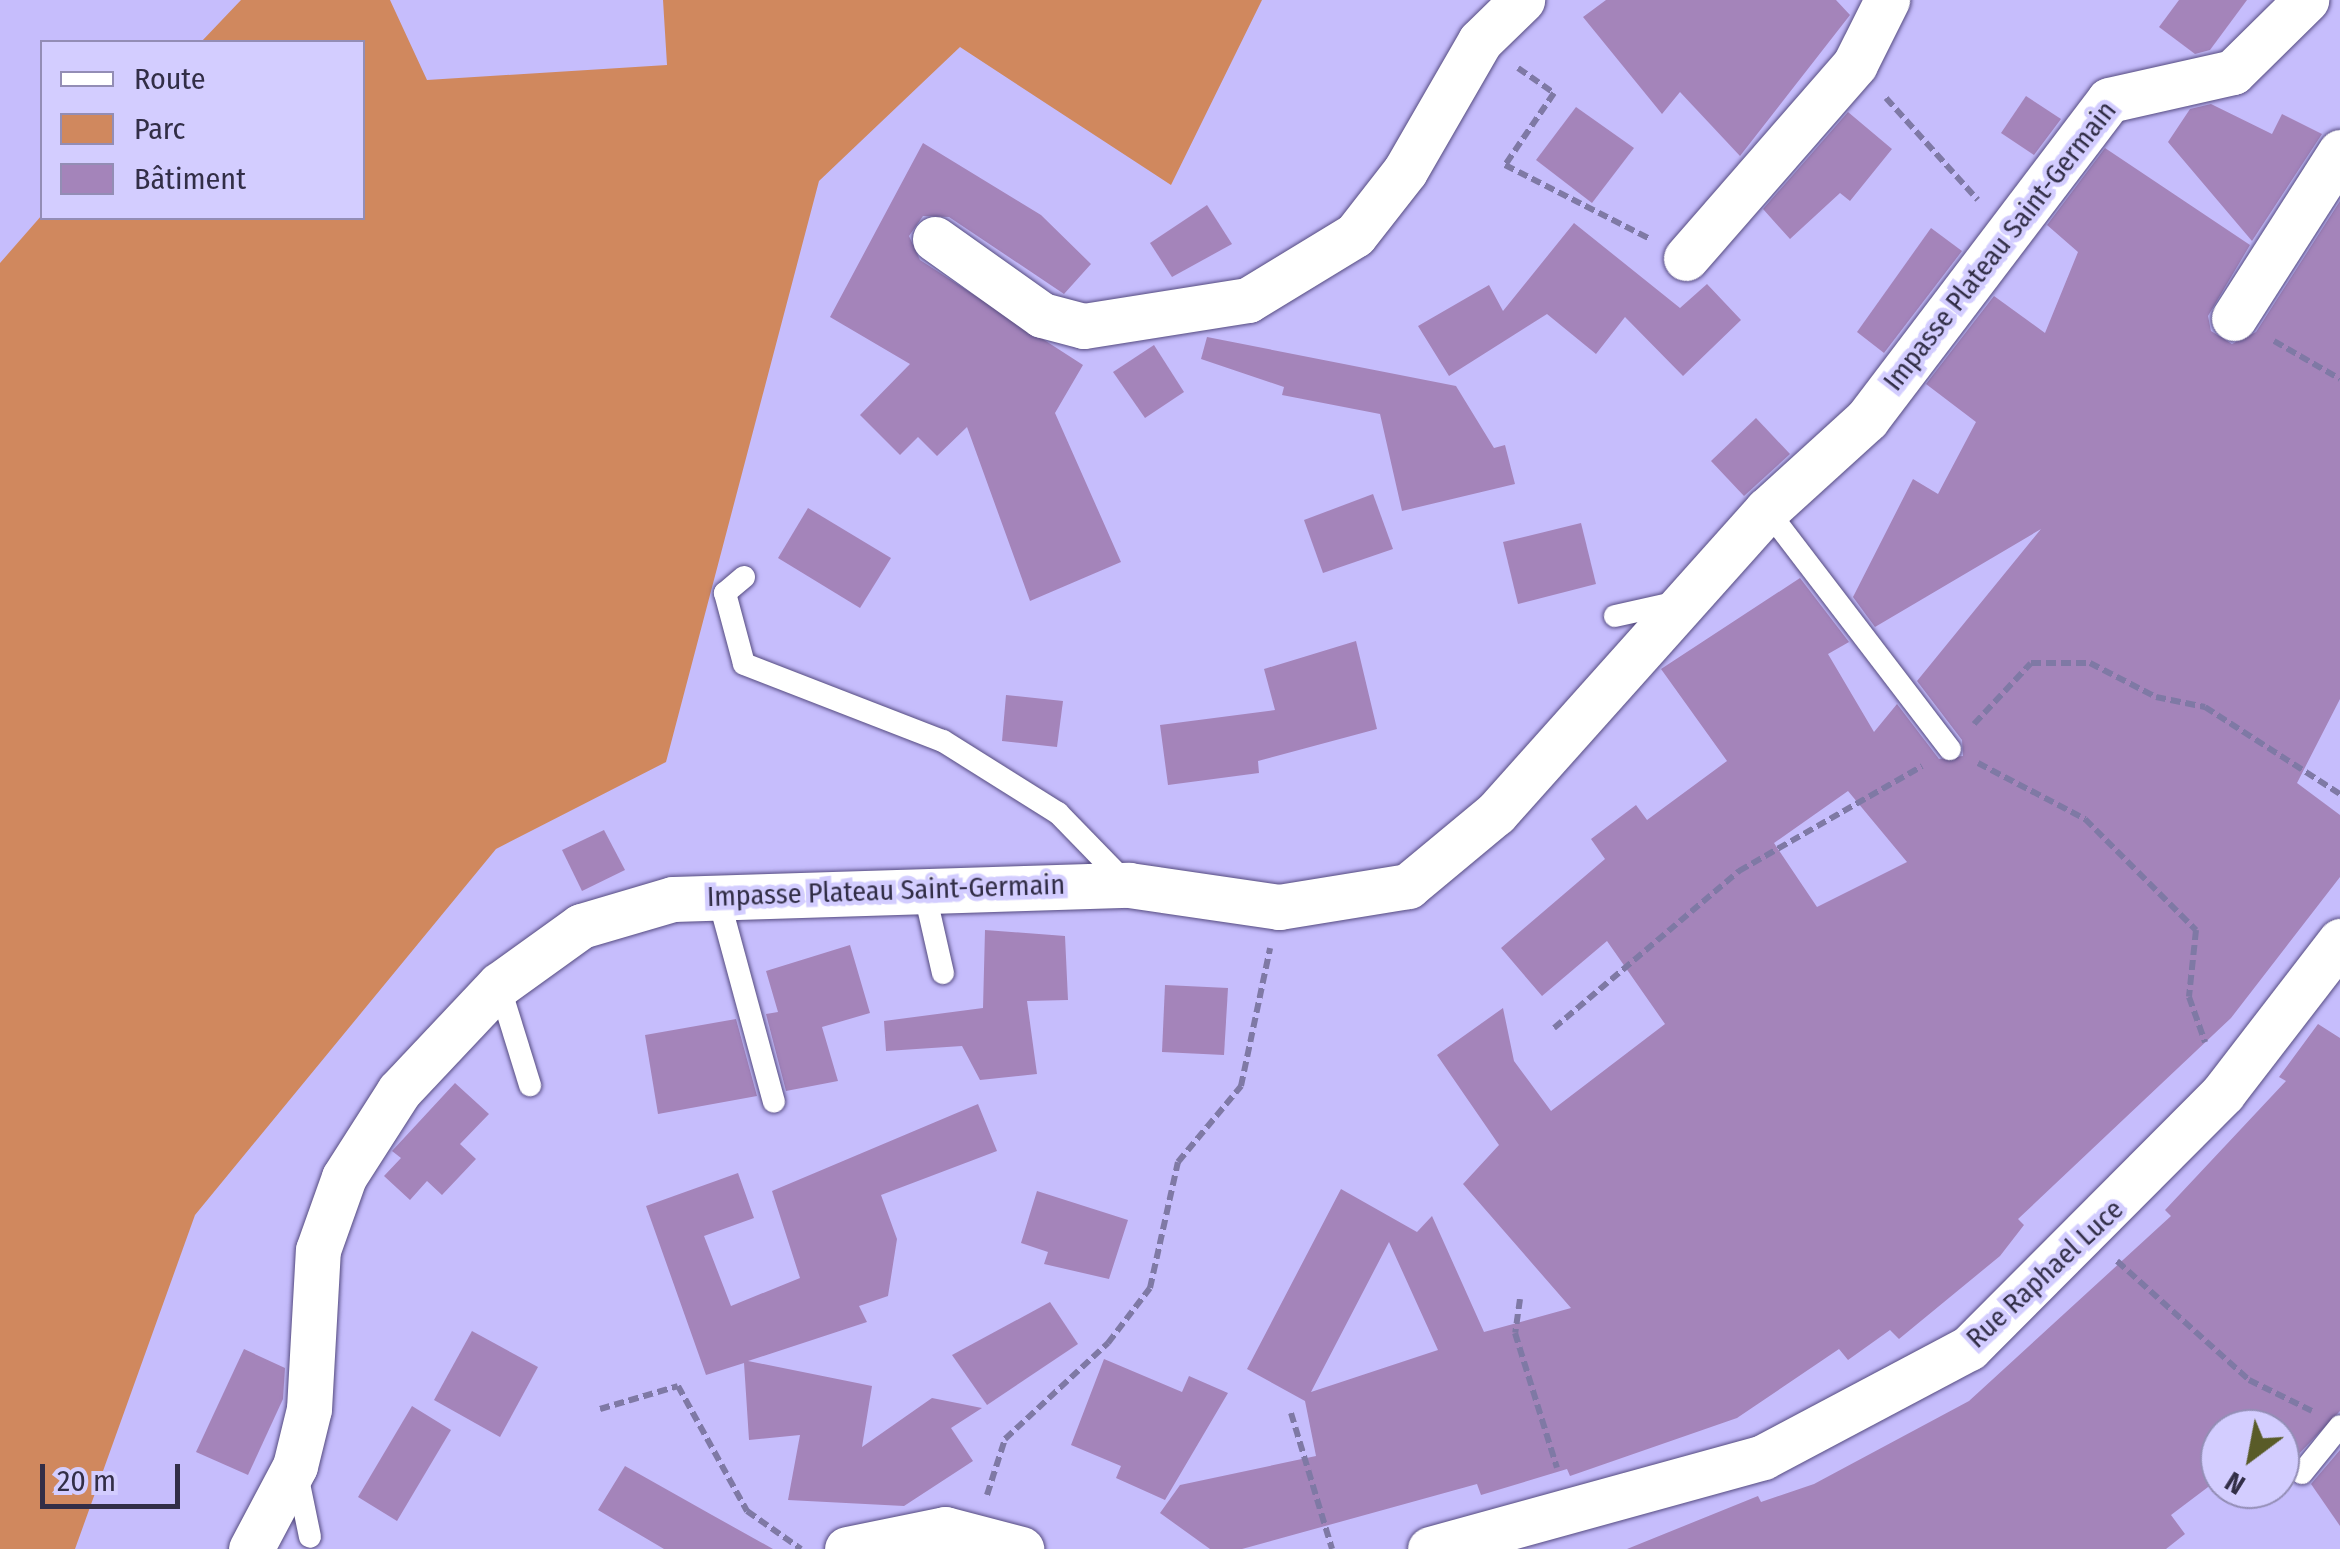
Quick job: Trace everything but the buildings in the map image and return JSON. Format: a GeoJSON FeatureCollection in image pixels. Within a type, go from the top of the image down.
{"type":"FeatureCollection","features":[{"type":"Feature","properties":{"kind":"street"},"geometry":{"type":"LineString","coordinates":[[935,238],[1042,315],[1084,326],[1248,300],[1355,235],[1405,171],[1480,41],[1522,0]]}},
{"type":"Feature","properties":{"kind":"street"},"geometry":{"type":"LineString","coordinates":[[1686,258],[1856,64],[1886,0]]}},
{"type":"Feature","properties":{"kind":"street"},"geometry":{"type":"LineString","coordinates":[[2309,0],[2340,22]]}},
{"type":"Feature","properties":{"kind":"street","name":"Impasse Plateau Saint-Germain"},"geometry":{"type":"LineString","coordinates":[[251,1549],[295,1466],[309,1408],[318,1250],[344,1177],[399,1092],[499,986],[581,926],[626,907],[718,896],[925,894],[1128,885],[1279,908],[1379,896],[1436,867],[1692,599],[1768,510],[1867,419],[2109,100],[2233,72],[2309,0]]}},
{"type":"Feature","properties":{"kind":"street"},"geometry":{"type":"LineString","coordinates":[[2234,318],[2340,152]]}},
{"type":"Feature","properties":{"kind":"street","name":"Rue Raphael Luce"},"geometry":{"type":"LineString","coordinates":[[1430,1549],[1763,1457],[1899,1390],[1969,1348],[2090,1236],[2223,1093],[2340,942]]}},
{"type":"Feature","properties":{"kind":"street"},"geometry":{"type":"LineString","coordinates":[[847,1549],[919,1530],[974,1534],[1021,1549]]}},
{"type":"Feature","properties":{"kind":"lane"},"geometry":{"type":"LineString","coordinates":[[1768,510],[1950,749]]}},
{"type":"Feature","properties":{"kind":"lane"},"geometry":{"type":"LineString","coordinates":[[744,577],[725,593],[744,664],[943,742],[1058,813],[1128,885]]}},
{"type":"Feature","properties":{"kind":"lane"},"geometry":{"type":"LineString","coordinates":[[1615,616],[1692,599]]}},
{"type":"Feature","properties":{"kind":"lane"},"geometry":{"type":"LineString","coordinates":[[925,894],[943,973]]}},
{"type":"Feature","properties":{"kind":"lane"},"geometry":{"type":"LineString","coordinates":[[718,896],[774,1102]]}},
{"type":"Feature","properties":{"kind":"lane"},"geometry":{"type":"LineString","coordinates":[[499,986],[530,1084]]}},
{"type":"Feature","properties":{"kind":"lane"},"geometry":{"type":"LineString","coordinates":[[2302,1473],[2332,1422]]}},
{"type":"Feature","properties":{"kind":"lane"},"geometry":{"type":"LineString","coordinates":[[295,1466],[310,1537]]}},
{"type":"Feature","properties":{"kind":"path"},"geometry":{"type":"LineString","coordinates":[[1480,41],[1554,93],[1505,165],[1686,258]]}},
{"type":"Feature","properties":{"kind":"path"},"geometry":{"type":"LineString","coordinates":[[1856,64],[2007,233]]}},
{"type":"Feature","properties":{"kind":"path"},"geometry":{"type":"LineString","coordinates":[[2234,318],[2340,379]]}},
{"type":"Feature","properties":{"kind":"path"},"geometry":{"type":"LineString","coordinates":[[1554,1028],[1740,871],[1950,749],[2031,663],[2090,663],[2156,697],[2205,707],[2340,794]]}},
{"type":"Feature","properties":{"kind":"path"},"geometry":{"type":"LineString","coordinates":[[1950,749],[2086,818],[2196,930],[2189,997],[2223,1093]]}},
{"type":"Feature","properties":{"kind":"path"},"geometry":{"type":"LineString","coordinates":[[974,1534],[1005,1438],[1108,1342],[1150,1288],[1178,1162],[1240,1086],[1279,908]]}},
{"type":"Feature","properties":{"kind":"path"},"geometry":{"type":"LineString","coordinates":[[2090,1236],[2249,1380],[2332,1422]]}},
{"type":"Feature","properties":{"kind":"path"},"geometry":{"type":"LineString","coordinates":[[1520,1299],[1515,1333],[1570,1508]]}},
{"type":"Feature","properties":{"kind":"path"},"geometry":{"type":"LineString","coordinates":[[600,1408],[678,1386],[747,1511],[801,1549]]}},
{"type":"Feature","properties":{"kind":"path"},"geometry":{"type":"LineString","coordinates":[[1291,1413],[1332,1549]]}},
{"type":"Feature","properties":{"kind":"green space"},"geometry":{"type":"Polygon","coordinates":[[[241,0],[390,0],[427,80],[667,65],[663,0],[1262,0],[1171,185],[960,47],[819,181],[666,762],[496,849],[195,1215],[75,1549],[0,1549],[0,263],[40,217],[365,220],[365,40],[203,40],[241,0]]]}}]}
